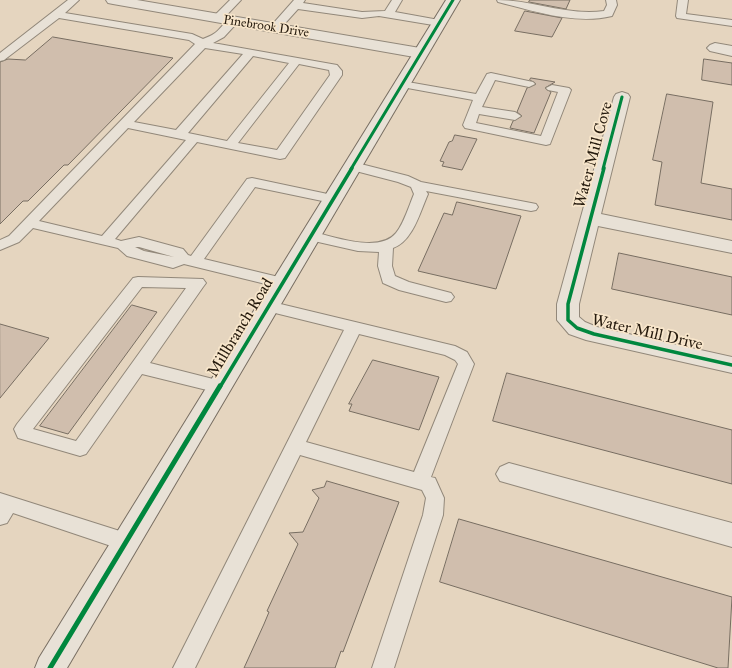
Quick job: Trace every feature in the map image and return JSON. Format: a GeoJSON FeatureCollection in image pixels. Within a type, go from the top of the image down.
{"type":"FeatureCollection","features":[{"type":"Feature","properties":{"kind":"street","name":"Pinebrook Drive"},"geometry":{"type":"LineString","coordinates":[[113,0],[232,22],[420,53]]}},
{"type":"Feature","properties":{"kind":"street","name":"Millbranch Road"},"geometry":{"type":"LineString","coordinates":[[50,668],[453,0]]}},
{"type":"Feature","properties":{"kind":"street"},"geometry":{"type":"LineString","coordinates":[[715,48],[732,51]]}},
{"type":"Feature","properties":{"kind":"street","name":"Water Mill Cove"},"geometry":{"type":"LineString","coordinates":[[590,218],[622,97]]}},
{"type":"Feature","properties":{"kind":"street"},"geometry":{"type":"LineString","coordinates":[[590,218],[732,247]]}},
{"type":"Feature","properties":{"kind":"street","name":"Water Mill Drive"},"geometry":{"type":"LineString","coordinates":[[590,218],[568,304],[568,320],[573,325],[594,334],[732,365]]}},
{"type":"Feature","properties":{"kind":"street"},"geometry":{"type":"LineString","coordinates":[[509,474],[732,535]]}},
{"type":"Feature","properties":{"kind":"lane"},"geometry":{"type":"LineString","coordinates":[[0,58],[74,0]]}},
{"type":"Feature","properties":{"kind":"lane"},"geometry":{"type":"LineString","coordinates":[[217,19],[236,0]]}},
{"type":"Feature","properties":{"kind":"lane"},"geometry":{"type":"LineString","coordinates":[[319,0],[344,4]]}},
{"type":"Feature","properties":{"kind":"lane"},"geometry":{"type":"LineString","coordinates":[[384,14],[397,0]]}},
{"type":"Feature","properties":{"kind":"lane"},"geometry":{"type":"LineString","coordinates":[[502,0],[566,15],[597,16],[608,14],[612,5],[610,0]]}},
{"type":"Feature","properties":{"kind":"lane"},"geometry":{"type":"LineString","coordinates":[[683,0],[681,16],[732,23]]}},
{"type":"Feature","properties":{"kind":"lane"},"geometry":{"type":"LineString","coordinates":[[275,28],[298,3],[362,15],[384,14],[439,23]]}},
{"type":"Feature","properties":{"kind":"lane"},"geometry":{"type":"LineString","coordinates":[[366,7],[384,14]]}},
{"type":"Feature","properties":{"kind":"lane"},"geometry":{"type":"LineString","coordinates":[[57,14],[192,37],[202,44],[333,67],[336,71],[336,74],[280,155],[125,124]]}},
{"type":"Feature","properties":{"kind":"lane"},"geometry":{"type":"LineString","coordinates":[[0,246],[14,240],[202,44],[220,35],[232,22]]}},
{"type":"Feature","properties":{"kind":"lane"},"geometry":{"type":"LineString","coordinates":[[178,135],[250,53]]}},
{"type":"Feature","properties":{"kind":"lane"},"geometry":{"type":"LineString","coordinates":[[230,145],[296,61]]}},
{"type":"Feature","properties":{"kind":"lane"},"geometry":{"type":"LineString","coordinates":[[529,84],[491,76],[469,125],[546,141],[565,90],[552,88]]}},
{"type":"Feature","properties":{"kind":"lane"},"geometry":{"type":"LineString","coordinates":[[402,84],[480,98]]}},
{"type":"Feature","properties":{"kind":"lane"},"geometry":{"type":"LineString","coordinates":[[475,110],[515,116]]}},
{"type":"Feature","properties":{"kind":"lane"},"geometry":{"type":"LineString","coordinates":[[539,121],[552,124]]}},
{"type":"Feature","properties":{"kind":"lane"},"geometry":{"type":"LineString","coordinates":[[106,241],[194,138]]}},
{"type":"Feature","properties":{"kind":"lane"},"geometry":{"type":"LineString","coordinates":[[352,166],[403,178],[417,184],[531,207]]}},
{"type":"Feature","properties":{"kind":"lane"},"geometry":{"type":"LineString","coordinates":[[189,261],[252,182],[332,199]]}},
{"type":"Feature","properties":{"kind":"lane"},"geometry":{"type":"LineString","coordinates":[[310,236],[364,247],[386,248],[400,238],[421,194],[417,184]]}},
{"type":"Feature","properties":{"kind":"lane"},"geometry":{"type":"LineString","coordinates":[[30,223],[124,246],[139,242],[178,252],[189,261],[282,283]]}},
{"type":"Feature","properties":{"kind":"lane"},"geometry":{"type":"LineString","coordinates":[[386,248],[385,266],[388,279],[404,286],[446,297]]}},
{"type":"Feature","properties":{"kind":"lane"},"geometry":{"type":"LineString","coordinates":[[138,282],[198,284],[139,367],[87,442],[80,449],[24,433],[22,429],[138,282]]}},
{"type":"Feature","properties":{"kind":"lane"},"geometry":{"type":"LineString","coordinates":[[268,306],[449,350],[461,356],[466,364],[420,481]]}},
{"type":"Feature","properties":{"kind":"lane"},"geometry":{"type":"LineString","coordinates":[[184,668],[354,327]]}},
{"type":"Feature","properties":{"kind":"lane"},"geometry":{"type":"LineString","coordinates":[[139,367],[219,387]]}},
{"type":"Feature","properties":{"kind":"lane"},"geometry":{"type":"LineString","coordinates":[[295,446],[420,481],[428,484],[435,498],[433,515],[383,668]]}},
{"type":"Feature","properties":{"kind":"lane"},"geometry":{"type":"LineString","coordinates":[[3,507],[126,542]]}},
{"type":"Feature","properties":{"kind":"building"},"geometry":{"type":"Polygon","coordinates":[[[530,0],[570,0],[566,9],[529,2],[530,0]]]}},
{"type":"Feature","properties":{"kind":"building"},"geometry":{"type":"Polygon","coordinates":[[[525,11],[562,18],[552,37],[515,31],[525,11]]]}},
{"type":"Feature","properties":{"kind":"building"},"geometry":{"type":"Polygon","coordinates":[[[53,37],[173,58],[68,165],[64,165],[28,201],[23,201],[0,224],[0,62],[8,59],[25,60],[53,37]]]}},
{"type":"Feature","properties":{"kind":"building"},"geometry":{"type":"Polygon","coordinates":[[[704,59],[732,63],[732,85],[702,80],[704,59]]]}},
{"type":"Feature","properties":{"kind":"building"},"geometry":{"type":"Polygon","coordinates":[[[531,78],[555,82],[545,88],[551,92],[534,133],[510,128],[513,121],[522,116],[517,112],[527,88],[536,84],[530,80],[531,78]]]}},
{"type":"Feature","properties":{"kind":"building"},"geometry":{"type":"Polygon","coordinates":[[[667,94],[713,102],[701,183],[732,189],[732,220],[655,205],[662,162],[653,160],[667,94]]]}},
{"type":"Feature","properties":{"kind":"building"},"geometry":{"type":"Polygon","coordinates":[[[455,135],[477,139],[462,170],[442,166],[444,162],[440,161],[449,142],[452,141],[455,135]]]}},
{"type":"Feature","properties":{"kind":"building"},"geometry":{"type":"Polygon","coordinates":[[[457,202],[521,216],[496,289],[418,271],[444,213],[452,215],[457,202]]]}},
{"type":"Feature","properties":{"kind":"building"},"geometry":{"type":"Polygon","coordinates":[[[619,253],[732,277],[732,315],[612,289],[619,253]]]}},
{"type":"Feature","properties":{"kind":"building"},"geometry":{"type":"Polygon","coordinates":[[[132,305],[157,312],[68,434],[40,426],[132,305]]]}},
{"type":"Feature","properties":{"kind":"building"},"geometry":{"type":"Polygon","coordinates":[[[0,324],[49,338],[0,398],[0,324]]]}},
{"type":"Feature","properties":{"kind":"building"},"geometry":{"type":"Polygon","coordinates":[[[373,360],[439,377],[419,430],[349,411],[352,404],[349,404],[373,360]]]}},
{"type":"Feature","properties":{"kind":"building"},"geometry":{"type":"Polygon","coordinates":[[[507,373],[732,430],[732,484],[493,421],[507,373]]]}},
{"type":"Feature","properties":{"kind":"building"},"geometry":{"type":"Polygon","coordinates":[[[327,481],[399,502],[343,652],[341,651],[335,668],[244,668],[269,612],[267,611],[298,544],[289,533],[303,532],[319,498],[312,490],[324,487],[327,481]]]}},
{"type":"Feature","properties":{"kind":"building"},"geometry":{"type":"Polygon","coordinates":[[[459,519],[732,597],[728,668],[718,668],[440,582],[459,519]]]}},
{"type":"Feature","properties":{"kind":"cycle path"},"geometry":{"type":"LineString","coordinates":[[50,668],[453,0]]}},
{"type":"Feature","properties":{"kind":"cycle path"},"geometry":{"type":"LineString","coordinates":[[622,97],[568,304],[568,320],[577,328],[594,334],[732,365]]}}]}
